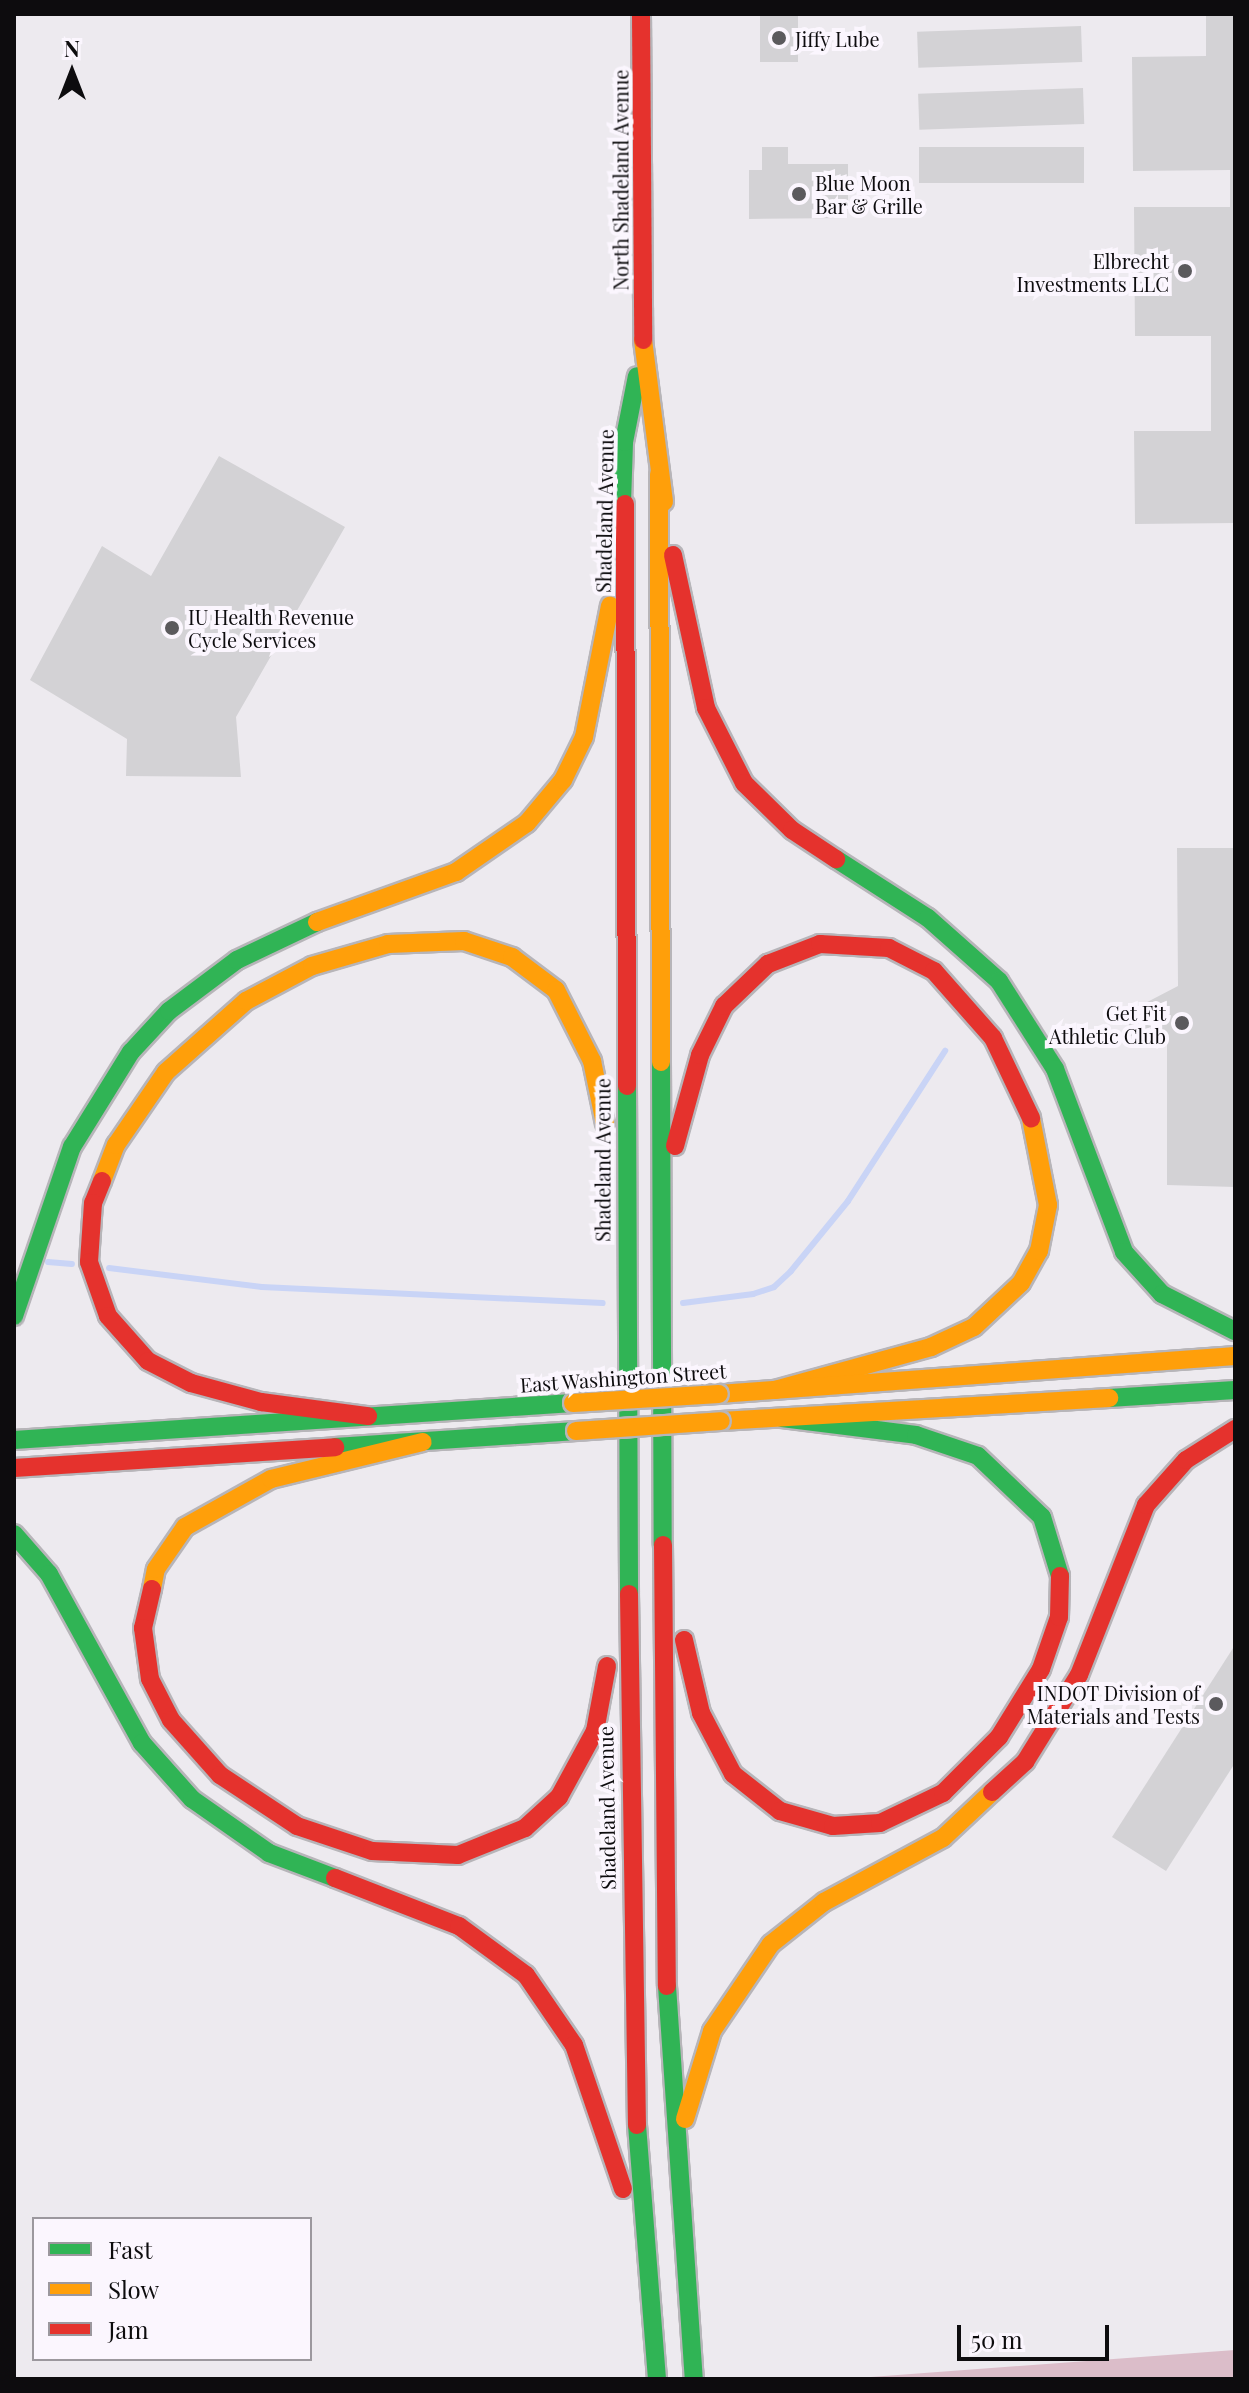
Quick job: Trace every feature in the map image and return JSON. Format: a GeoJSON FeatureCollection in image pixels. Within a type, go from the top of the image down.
{"type":"FeatureCollection","features":[{"type":"Feature","properties":{"kind":"main road","name":"North Shadeland Avenue"},"geometry":{"type":"LineString","coordinates":[[641,14],[643,345]]}},
{"type":"Feature","properties":{"kind":"main road"},"geometry":{"type":"LineString","coordinates":[[643,345],[659,474],[700,689],[739,775],[792,830],[928,918],[999,981],[1055,1069],[1124,1252],[1177,1305],[1235,1331]]}},
{"type":"Feature","properties":{"kind":"main road","name":"Shadeland Avenue"},"geometry":{"type":"LineString","coordinates":[[643,345],[624,442],[625,1536],[631,1993],[643,2250],[657,2379]]}},
{"type":"Feature","properties":{"kind":"main road"},"geometry":{"type":"LineString","coordinates":[[659,474],[659,1214],[666,1512],[665,1934],[676,2181],[694,2379]]}},
{"type":"Feature","properties":{"kind":"main road"},"geometry":{"type":"LineString","coordinates":[[14,1316],[80,1131],[119,1067],[169,1011],[270,942],[473,863],[520,830],[552,795],[593,709],[625,504]]}},
{"type":"Feature","properties":{"kind":"main road"},"geometry":{"type":"LineString","coordinates":[[368,1416],[261,1402],[183,1380],[137,1352],[99,1299],[88,1235],[104,1171],[151,1090],[224,1018],[287,979],[361,950],[440,939],[499,950],[556,990],[576,1023],[597,1080],[625,1225]]}},
{"type":"Feature","properties":{"kind":"main road"},"geometry":{"type":"LineString","coordinates":[[659,1214],[693,1076],[717,1017],[745,980],[784,955],[843,942],[898,951],[934,971],[998,1046],[1034,1121],[1047,1187],[1044,1233],[1026,1276],[993,1312],[959,1335],[775,1390]]}},
{"type":"Feature","properties":{"kind":"main road","name":"East Washington Street"},"geometry":{"type":"LineString","coordinates":[[14,1440],[719,1394],[1235,1356]]}},
{"type":"Feature","properties":{"kind":"main road"},"geometry":{"type":"LineString","coordinates":[[14,1468],[1235,1390]]}},
{"type":"Feature","properties":{"kind":"main road"},"geometry":{"type":"LineString","coordinates":[[666,1512],[690,1677],[712,1742],[733,1774],[780,1811],[833,1826],[880,1823],[943,1793],[999,1737],[1046,1657],[1061,1594],[1050,1534],[1028,1498],[978,1456],[916,1435],[782,1418]]}},
{"type":"Feature","properties":{"kind":"main road"},"geometry":{"type":"LineString","coordinates":[[676,2181],[695,2077],[712,2031],[746,1974],[815,1908],[943,1838],[1025,1762],[1079,1675],[1146,1505],[1186,1460],[1235,1429]]}},
{"type":"Feature","properties":{"kind":"main road"},"geometry":{"type":"LineString","coordinates":[[423,1442],[296,1471],[225,1499],[178,1534],[150,1587],[144,1656],[166,1713],[220,1775],[297,1826],[363,1849],[428,1858],[498,1843],[547,1810],[577,1769],[600,1714],[625,1536]]}},
{"type":"Feature","properties":{"kind":"main road"},"geometry":{"type":"LineString","coordinates":[[14,1534],[49,1574],[142,1743],[192,1799],[269,1853],[459,1926],[499,1950],[539,1989],[585,2071],[643,2250]]}},
{"type":"Feature","properties":{"kind":"shaded area"},"geometry":{"type":"Polygon","coordinates":[[[1235,2350],[1235,2379],[844,2379],[1235,2350]]]}},
{"type":"Feature","properties":{"kind":"building","name":"Jiffy Lube"},"geometry":{"type":"Polygon","coordinates":[[[760,14],[798,14],[798,62],[760,62],[760,14]]]}},
{"type":"Feature","properties":{"kind":"building","name":"Elbrecht Investments LLC"},"geometry":{"type":"Polygon","coordinates":[[[1206,14],[1235,14],[1235,523],[1135,524],[1134,431],[1211,431],[1211,336],[1135,336],[1134,207],[1230,207],[1230,170],[1133,171],[1132,57],[1206,56],[1206,14]]]}},
{"type":"Feature","properties":{"kind":"building"},"geometry":{"type":"Polygon","coordinates":[[[1081,26],[1082,62],[918,68],[917,32],[1081,26]]]}},
{"type":"Feature","properties":{"kind":"building"},"geometry":{"type":"Polygon","coordinates":[[[1083,88],[1084,124],[919,130],[918,94],[1083,88]]]}},
{"type":"Feature","properties":{"kind":"building","name":"Blue Moon Bar & Grille"},"geometry":{"type":"Polygon","coordinates":[[[762,147],[788,147],[788,164],[848,164],[848,218],[749,219],[749,170],[762,170],[762,147]]]}},
{"type":"Feature","properties":{"kind":"building"},"geometry":{"type":"Polygon","coordinates":[[[919,147],[1084,147],[1084,183],[919,183],[919,147]]]}},
{"type":"Feature","properties":{"kind":"building","name":"IU Health Revenue Cycle Services"},"geometry":{"type":"Polygon","coordinates":[[[219,456],[345,527],[236,717],[241,777],[126,776],[127,739],[30,680],[102,546],[151,576],[219,456]]]}},
{"type":"Feature","properties":{"kind":"building","name":"Get Fit Athletic Club"},"geometry":{"type":"Polygon","coordinates":[[[1177,848],[1235,848],[1235,1187],[1167,1185],[1167,1036],[1128,1036],[1130,1011],[1178,986],[1177,848]]]}},
{"type":"Feature","properties":{"kind":"building","name":"INDOT Division of Materials and Tests"},"geometry":{"type":"Polygon","coordinates":[[[1235,1645],[1235,1763],[1166,1871],[1112,1837],[1235,1645]]]}},
{"type":"Feature","properties":{"kind":"waterway"},"geometry":{"type":"LineString","coordinates":[[683,1303],[753,1294],[774,1287],[791,1271],[848,1201],[945,1051]]}},
{"type":"Feature","properties":{"kind":"waterway"},"geometry":{"type":"LineString","coordinates":[[48,1262],[72,1264]]}},
{"type":"Feature","properties":{"kind":"waterway"},"geometry":{"type":"LineString","coordinates":[[109,1268],[262,1287],[603,1303]]}},
{"type":"Feature","properties":{"kind":"traffic: fast"},"geometry":{"type":"LineString","coordinates":[[621,533],[624,442],[637,376]]}},
{"type":"Feature","properties":{"kind":"traffic: fast"},"geometry":{"type":"LineString","coordinates":[[836,859],[928,918],[999,981],[1055,1069],[1124,1252],[1162,1294],[1235,1331]]}},
{"type":"Feature","properties":{"kind":"traffic: fast"},"geometry":{"type":"LineString","coordinates":[[14,1316],[72,1147],[131,1052],[169,1011],[237,960],[317,922]]}},
{"type":"Feature","properties":{"kind":"traffic: fast"},"geometry":{"type":"LineString","coordinates":[[661,1062],[663,1545]]}},
{"type":"Feature","properties":{"kind":"traffic: fast"},"geometry":{"type":"LineString","coordinates":[[627,1086],[629,1594]]}},
{"type":"Feature","properties":{"kind":"traffic: fast"},"geometry":{"type":"LineString","coordinates":[[1109,1398],[1235,1390]]}},
{"type":"Feature","properties":{"kind":"traffic: fast"},"geometry":{"type":"LineString","coordinates":[[14,1440],[573,1403]]}},
{"type":"Feature","properties":{"kind":"traffic: fast"},"geometry":{"type":"LineString","coordinates":[[782,1418],[916,1435],[978,1456],[1042,1517],[1060,1576]]}},
{"type":"Feature","properties":{"kind":"traffic: fast"},"geometry":{"type":"LineString","coordinates":[[335,1447],[576,1431]]}},
{"type":"Feature","properties":{"kind":"traffic: fast"},"geometry":{"type":"LineString","coordinates":[[14,1534],[49,1574],[142,1743],[192,1799],[269,1853],[335,1878]]}},
{"type":"Feature","properties":{"kind":"traffic: fast"},"geometry":{"type":"LineString","coordinates":[[667,1986],[694,2379]]}},
{"type":"Feature","properties":{"kind":"traffic: fast"},"geometry":{"type":"LineString","coordinates":[[637,2125],[657,2379]]}},
{"type":"Feature","properties":{"kind":"traffic: slow"},"geometry":{"type":"LineString","coordinates":[[643,340],[664,502]]}},
{"type":"Feature","properties":{"kind":"traffic: slow"},"geometry":{"type":"LineString","coordinates":[[659,474],[661,1062]]}},
{"type":"Feature","properties":{"kind":"traffic: slow"},"geometry":{"type":"LineString","coordinates":[[317,922],[456,872],[527,823],[563,780],[584,737],[610,606]]}},
{"type":"Feature","properties":{"kind":"traffic: slow"},"geometry":{"type":"LineString","coordinates":[[102,1181],[116,1145],[166,1072],[246,1001],[312,966],[388,944],[464,941],[512,957],[556,990],[592,1061],[605,1124]]}},
{"type":"Feature","properties":{"kind":"traffic: slow"},"geometry":{"type":"LineString","coordinates":[[775,1390],[931,1347],[974,1327],[1021,1283],[1039,1251],[1048,1205],[1031,1118]]}},
{"type":"Feature","properties":{"kind":"traffic: slow"},"geometry":{"type":"LineString","coordinates":[[719,1394],[1235,1356]]}},
{"type":"Feature","properties":{"kind":"traffic: slow"},"geometry":{"type":"LineString","coordinates":[[573,1403],[719,1394]]}},
{"type":"Feature","properties":{"kind":"traffic: slow"},"geometry":{"type":"LineString","coordinates":[[721,1421],[1109,1398]]}},
{"type":"Feature","properties":{"kind":"traffic: slow"},"geometry":{"type":"LineString","coordinates":[[576,1431],[721,1421]]}},
{"type":"Feature","properties":{"kind":"traffic: slow"},"geometry":{"type":"LineString","coordinates":[[152,1589],[156,1569],[185,1527],[271,1479],[423,1442]]}},
{"type":"Feature","properties":{"kind":"traffic: slow"},"geometry":{"type":"LineString","coordinates":[[685,2119],[712,2031],[771,1944],[824,1902],[943,1838],[992,1792]]}},
{"type":"Feature","properties":{"kind":"traffic: jam"},"geometry":{"type":"LineString","coordinates":[[641,14],[643,340]]}},
{"type":"Feature","properties":{"kind":"traffic: jam"},"geometry":{"type":"LineString","coordinates":[[625,504],[627,1086]]}},
{"type":"Feature","properties":{"kind":"traffic: jam"},"geometry":{"type":"LineString","coordinates":[[673,555],[706,708],[744,783],[792,830],[836,859]]}},
{"type":"Feature","properties":{"kind":"traffic: jam"},"geometry":{"type":"LineString","coordinates":[[675,1146],[700,1055],[724,1006],[768,964],[820,944],[889,948],[934,971],[993,1038],[1031,1118]]}},
{"type":"Feature","properties":{"kind":"traffic: jam"},"geometry":{"type":"LineString","coordinates":[[102,1181],[93,1203],[89,1262],[108,1316],[148,1361],[191,1383],[261,1402],[368,1416]]}},
{"type":"Feature","properties":{"kind":"traffic: jam"},"geometry":{"type":"LineString","coordinates":[[992,1792],[1025,1762],[1079,1675],[1146,1505],[1186,1460],[1235,1429]]}},
{"type":"Feature","properties":{"kind":"traffic: jam"},"geometry":{"type":"LineString","coordinates":[[14,1468],[335,1447]]}},
{"type":"Feature","properties":{"kind":"traffic: jam"},"geometry":{"type":"LineString","coordinates":[[663,1545],[667,1986]]}},
{"type":"Feature","properties":{"kind":"traffic: jam"},"geometry":{"type":"LineString","coordinates":[[684,1640],[701,1713],[733,1774],[780,1811],[833,1826],[880,1823],[943,1793],[999,1737],[1041,1669],[1059,1617],[1060,1576]]}},
{"type":"Feature","properties":{"kind":"traffic: jam"},"geometry":{"type":"LineString","coordinates":[[152,1589],[143,1628],[150,1679],[171,1720],[220,1775],[297,1826],[372,1851],[458,1855],[525,1828],[559,1797],[595,1731],[607,1666]]}},
{"type":"Feature","properties":{"kind":"traffic: jam"},"geometry":{"type":"LineString","coordinates":[[629,1594],[637,2125]]}},
{"type":"Feature","properties":{"kind":"traffic: jam"},"geometry":{"type":"LineString","coordinates":[[335,1878],[459,1926],[526,1975],[574,2045],[623,2189]]}},
{"type":"Feature","properties":{"kind":"place","name":"Jiffy Lube"},"geometry":{"type":"Point","coordinates":[779,38]}},
{"type":"Feature","properties":{"kind":"place","name":"Blue Moon Bar & Grille"},"geometry":{"type":"Point","coordinates":[799,194]}},
{"type":"Feature","properties":{"kind":"place","name":"Elbrecht Investments LLC"},"geometry":{"type":"Point","coordinates":[1185,271]}},
{"type":"Feature","properties":{"kind":"place","name":"IU Health Revenue Cycle Services"},"geometry":{"type":"Point","coordinates":[172,628]}},
{"type":"Feature","properties":{"kind":"place","name":"Get Fit Athletic Club"},"geometry":{"type":"Point","coordinates":[1182,1023]}},
{"type":"Feature","properties":{"kind":"place","name":"INDOT Division of Materials and Tests"},"geometry":{"type":"Point","coordinates":[1216,1704]}}]}
